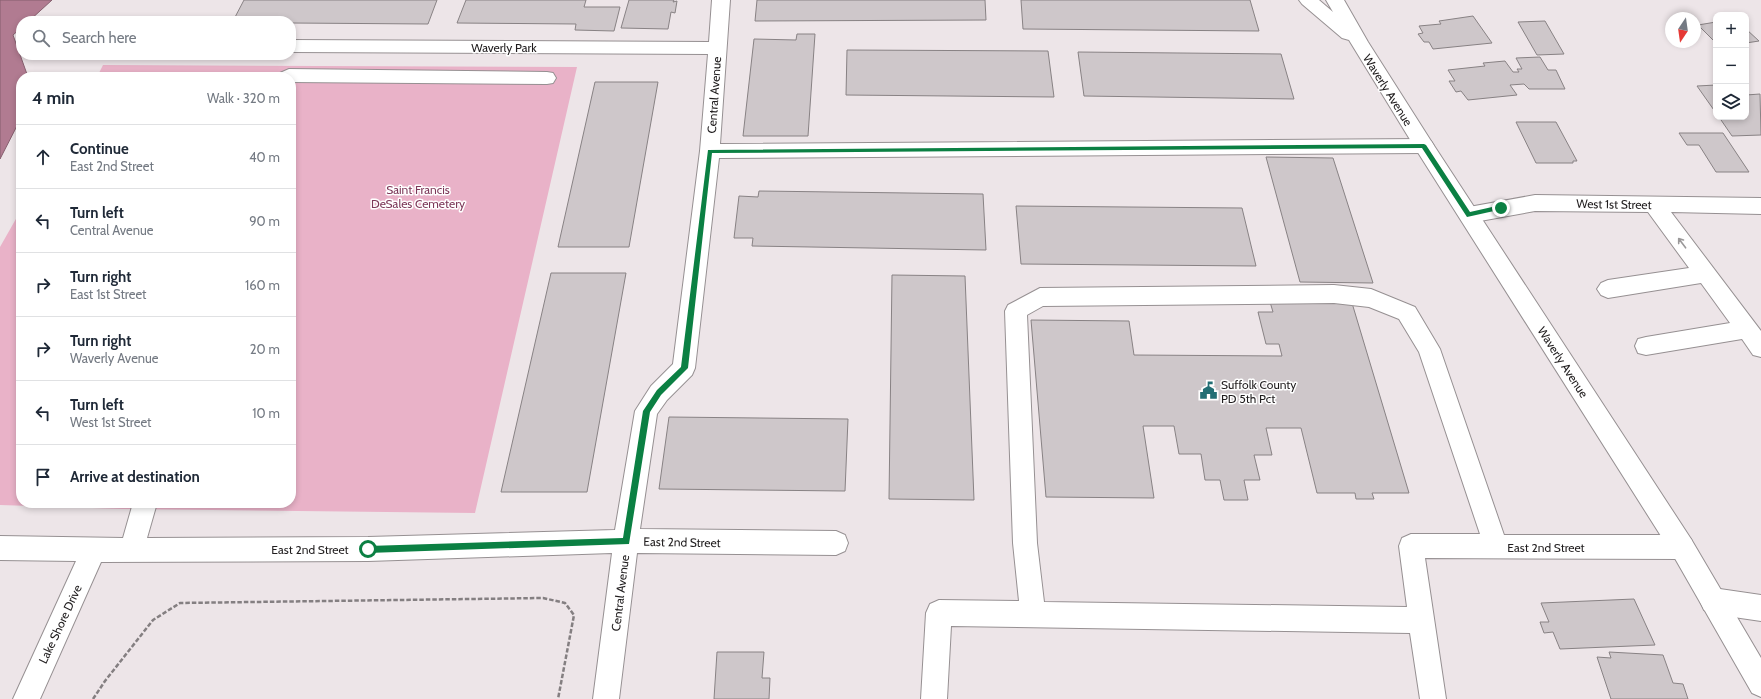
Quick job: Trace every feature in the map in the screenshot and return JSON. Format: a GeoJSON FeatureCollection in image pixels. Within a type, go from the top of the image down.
{"type":"FeatureCollection","features":[{"type":"Feature","properties":{"kind":"street","name":"Central Avenue"},"geometry":{"type":"LineString","coordinates":[[606,699],[626,541],[646,411],[659,392],[684,368],[710,151],[721,0]]}},
{"type":"Feature","properties":{"kind":"street","name":"Waverly Avenue"},"geometry":{"type":"LineString","coordinates":[[1308,0],[1360,44]]}},
{"type":"Feature","properties":{"kind":"street","name":"Waverly Avenue"},"geometry":{"type":"LineString","coordinates":[[1335,0],[1360,44],[1424,146],[1682,547],[1761,684]]}},
{"type":"Feature","properties":{"kind":"street","name":"Waverly Park"},"geometry":{"type":"LineString","coordinates":[[296,46],[718,48]]}},
{"type":"Feature","properties":{"kind":"street"},"geometry":{"type":"LineString","coordinates":[[296,75],[547,78]]}},
{"type":"Feature","properties":{"kind":"street"},"geometry":{"type":"LineString","coordinates":[[710,151],[1424,146]]}},
{"type":"Feature","properties":{"kind":"street","name":"West 1st Street"},"geometry":{"type":"LineString","coordinates":[[1469,215],[1535,203],[1761,206]]}},
{"type":"Feature","properties":{"kind":"street"},"geometry":{"type":"LineString","coordinates":[[1654,205],[1761,348]]}},
{"type":"Feature","properties":{"kind":"street"},"geometry":{"type":"LineString","coordinates":[[1608,289],[1706,274]]}},
{"type":"Feature","properties":{"kind":"street"},"geometry":{"type":"LineString","coordinates":[[1033,614],[1025,543],[1016,311],[1040,297],[1334,294],[1371,298],[1407,313],[1429,349],[1496,546]]}},
{"type":"Feature","properties":{"kind":"street"},"geometry":{"type":"LineString","coordinates":[[1646,346],[1747,329]]}},
{"type":"Feature","properties":{"kind":"street"},"geometry":{"type":"LineString","coordinates":[[132,549],[143,508]]}},
{"type":"Feature","properties":{"kind":"street","name":"East 2nd Street"},"geometry":{"type":"LineString","coordinates":[[0,548],[94,550],[368,549],[626,541],[836,543]]}},
{"type":"Feature","properties":{"kind":"street","name":"East 2nd Street"},"geometry":{"type":"LineString","coordinates":[[1422,620],[1411,546],[1682,547]]}},
{"type":"Feature","properties":{"kind":"street","name":"Lake Shore Drive"},"geometry":{"type":"LineString","coordinates":[[26,699],[94,550]]}},
{"type":"Feature","properties":{"kind":"street"},"geometry":{"type":"LineString","coordinates":[[1713,601],[1761,608]]}},
{"type":"Feature","properties":{"kind":"street"},"geometry":{"type":"LineString","coordinates":[[934,699],[939,613],[1422,620],[1433,699]]}},
{"type":"Feature","properties":{"kind":"path"},"geometry":{"type":"LineString","coordinates":[[93,699],[105,681],[153,620],[180,603],[542,598],[565,603],[574,615],[558,699]]}},
{"type":"Feature","properties":{"kind":"green space","name":"Saint Francis DeSales Cemetery"},"geometry":{"type":"Polygon","coordinates":[[[103,65],[577,67],[475,513],[92,508],[296,508],[296,72],[100,72],[103,65]]]}},
{"type":"Feature","properties":{"kind":"green space","name":"Saint Francis DeSales Cemetery"},"geometry":{"type":"Polygon","coordinates":[[[16,219],[16,506],[0,505],[0,247],[16,219]]]}},
{"type":"Feature","properties":{"kind":"shaded area"},"geometry":{"type":"Polygon","coordinates":[[[0,0],[52,0],[34,16],[16,16],[16,32],[13,35],[16,43],[16,60],[22,60],[26,72],[16,72],[16,128],[0,159],[0,0]]]}},
{"type":"Feature","properties":{"kind":"building"},"geometry":{"type":"Polygon","coordinates":[[[244,0],[437,0],[428,24],[296,23],[296,16],[236,16],[244,0]]]}},
{"type":"Feature","properties":{"kind":"building"},"geometry":{"type":"Polygon","coordinates":[[[466,0],[586,0],[584,7],[620,7],[614,31],[575,30],[576,24],[457,23],[466,0]]]}},
{"type":"Feature","properties":{"kind":"building"},"geometry":{"type":"Polygon","coordinates":[[[629,0],[677,1],[675,13],[671,12],[668,29],[621,28],[629,0]]]}},
{"type":"Feature","properties":{"kind":"building"},"geometry":{"type":"Polygon","coordinates":[[[757,0],[985,0],[986,20],[755,21],[757,0]]]}},
{"type":"Feature","properties":{"kind":"building"},"geometry":{"type":"Polygon","coordinates":[[[1021,0],[1250,0],[1259,31],[1023,29],[1021,0]]]}},
{"type":"Feature","properties":{"kind":"building"},"geometry":{"type":"Polygon","coordinates":[[[1473,16],[1492,43],[1433,49],[1429,42],[1424,42],[1418,34],[1423,33],[1419,26],[1441,24],[1439,21],[1473,16]]]}},
{"type":"Feature","properties":{"kind":"building"},"geometry":{"type":"Polygon","coordinates":[[[1545,21],[1564,54],[1537,55],[1518,22],[1545,21]]]}},
{"type":"Feature","properties":{"kind":"building"},"geometry":{"type":"Polygon","coordinates":[[[1713,22],[1713,40],[1701,28],[1701,24],[1713,22]]]}},
{"type":"Feature","properties":{"kind":"building"},"geometry":{"type":"Polygon","coordinates":[[[1749,32],[1759,41],[1749,43],[1749,32]]]}},
{"type":"Feature","properties":{"kind":"building"},"geometry":{"type":"Polygon","coordinates":[[[797,34],[815,34],[808,136],[743,136],[754,39],[796,40],[797,34]]]}},
{"type":"Feature","properties":{"kind":"building"},"geometry":{"type":"Polygon","coordinates":[[[847,50],[1048,51],[1054,97],[846,95],[847,50]]]}},
{"type":"Feature","properties":{"kind":"building"},"geometry":{"type":"Polygon","coordinates":[[[1078,52],[1281,54],[1294,99],[1084,96],[1078,52]]]}},
{"type":"Feature","properties":{"kind":"building"},"geometry":{"type":"Polygon","coordinates":[[[1540,57],[1548,70],[1556,70],[1565,89],[1529,89],[1524,84],[1510,85],[1517,95],[1468,100],[1461,91],[1456,92],[1449,81],[1455,81],[1448,70],[1485,66],[1483,63],[1505,61],[1513,72],[1519,72],[1517,69],[1522,69],[1516,58],[1540,57]]]}},
{"type":"Feature","properties":{"kind":"building"},"geometry":{"type":"Polygon","coordinates":[[[595,82],[658,82],[629,247],[558,247],[595,82]]]}},
{"type":"Feature","properties":{"kind":"building"},"geometry":{"type":"Polygon","coordinates":[[[1713,85],[1713,109],[1697,86],[1713,85]]]}},
{"type":"Feature","properties":{"kind":"building"},"geometry":{"type":"Polygon","coordinates":[[[1760,94],[1761,135],[1732,136],[1721,120],[1749,120],[1749,95],[1760,94]]]}},
{"type":"Feature","properties":{"kind":"building"},"geometry":{"type":"Polygon","coordinates":[[[1516,122],[1556,122],[1577,161],[1573,161],[1573,163],[1536,163],[1516,122]]]}},
{"type":"Feature","properties":{"kind":"building"},"geometry":{"type":"Polygon","coordinates":[[[1679,133],[1723,133],[1749,172],[1716,172],[1699,145],[1687,145],[1679,133]]]}},
{"type":"Feature","properties":{"kind":"building"},"geometry":{"type":"Polygon","coordinates":[[[1266,157],[1333,158],[1373,283],[1300,282],[1266,157]]]}},
{"type":"Feature","properties":{"kind":"building"},"geometry":{"type":"Polygon","coordinates":[[[759,191],[983,194],[986,250],[752,246],[753,238],[734,238],[739,196],[758,197],[759,191]]]}},
{"type":"Feature","properties":{"kind":"building"},"geometry":{"type":"Polygon","coordinates":[[[1016,206],[1242,208],[1256,266],[1021,264],[1016,206]]]}},
{"type":"Feature","properties":{"kind":"building"},"geometry":{"type":"Polygon","coordinates":[[[551,273],[626,273],[587,492],[501,492],[551,273]]]}},
{"type":"Feature","properties":{"kind":"building"},"geometry":{"type":"Polygon","coordinates":[[[892,275],[965,276],[974,500],[889,499],[892,275]]]}},
{"type":"Feature","properties":{"kind":"building","name":"Suffolk County PD 5th Pct"},"geometry":{"type":"Polygon","coordinates":[[[1270,302],[1352,303],[1409,493],[1372,493],[1374,499],[1356,499],[1355,493],[1317,493],[1301,428],[1266,428],[1272,455],[1254,455],[1260,480],[1244,480],[1248,500],[1224,500],[1220,480],[1205,480],[1201,454],[1179,454],[1174,426],[1143,426],[1154,498],[1046,497],[1031,320],[1129,321],[1134,355],[1282,356],[1279,344],[1266,344],[1258,312],[1273,312],[1270,302]]]}},
{"type":"Feature","properties":{"kind":"building"},"geometry":{"type":"Polygon","coordinates":[[[669,417],[848,419],[845,491],[659,489],[669,417]]]}},
{"type":"Feature","properties":{"kind":"building"},"geometry":{"type":"Polygon","coordinates":[[[1634,599],[1655,645],[1560,649],[1553,632],[1544,633],[1540,622],[1549,622],[1541,603],[1634,599]]]}},
{"type":"Feature","properties":{"kind":"building"},"geometry":{"type":"Polygon","coordinates":[[[717,652],[764,652],[762,678],[770,678],[769,699],[714,699],[717,652]]]}},
{"type":"Feature","properties":{"kind":"building"},"geometry":{"type":"Polygon","coordinates":[[[1609,652],[1663,655],[1673,683],[1683,684],[1688,699],[1611,699],[1597,657],[1611,658],[1609,652]]]}},
{"type":"Feature","properties":{"kind":"place","name":"Suffolk County PD 5th Pct"},"geometry":{"type":"Point","coordinates":[1208,391]}},
{"type":"Feature","properties":{"kind":"route"},"geometry":{"type":"LineString","coordinates":[[368,549],[626,541],[646,411],[659,392],[684,368],[710,151],[1376,148],[1424,146],[1469,215],[1501,208]]}}]}
